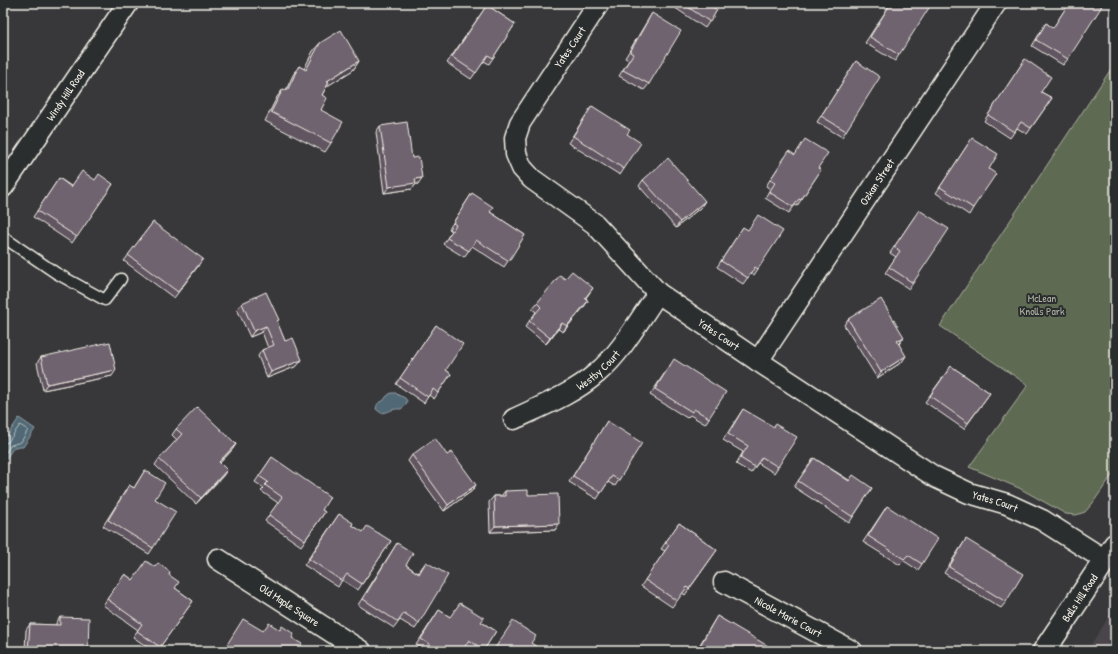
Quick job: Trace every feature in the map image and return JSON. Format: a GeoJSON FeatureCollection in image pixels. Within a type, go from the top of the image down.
{"type":"FeatureCollection","features":[{"type":"Feature","properties":{"kind":"street","name":"Windy Hill Road"},"geometry":{"type":"LineString","coordinates":[[3,187],[128,3]]}},
{"type":"Feature","properties":{"kind":"street","name":"Yates Court"},"geometry":{"type":"LineString","coordinates":[[599,3],[520,123],[515,138],[516,154],[522,168],[532,178],[595,224],[658,293],[758,361],[935,477],[969,493],[1006,504],[1042,520],[1112,557]]}},
{"type":"Feature","properties":{"kind":"street","name":"Ozkan Street"},"geometry":{"type":"LineString","coordinates":[[758,361],[996,3]]}},
{"type":"Feature","properties":{"kind":"street","name":"Westby Court"},"geometry":{"type":"LineString","coordinates":[[514,420],[573,390],[597,373],[616,353],[658,293]]}},
{"type":"Feature","properties":{"kind":"street","name":"Balls Hill Road"},"geometry":{"type":"LineString","coordinates":[[1044,651],[1112,557]]}},
{"type":"Feature","properties":{"kind":"street","name":"Old Maple Square"},"geometry":{"type":"LineString","coordinates":[[218,559],[361,651]]}},
{"type":"Feature","properties":{"kind":"street","name":"Nicole Marie Court"},"geometry":{"type":"LineString","coordinates":[[724,582],[852,651]]}},
{"type":"Feature","properties":{"kind":"lane"},"geometry":{"type":"LineString","coordinates":[[3,237],[56,273],[105,300],[122,279]]}},
{"type":"Feature","properties":{"kind":"shaded area"},"geometry":{"type":"Polygon","coordinates":[[[1115,607],[1115,651],[1087,651],[1115,607]]]}},
{"type":"Feature","properties":{"kind":"green space","name":"McLean Knolls Park"},"geometry":{"type":"Polygon","coordinates":[[[1115,63],[1115,471],[1085,512],[1076,515],[1066,514],[1019,488],[969,467],[1028,385],[940,326],[1115,63]]]}},
{"type":"Feature","properties":{"kind":"water"},"geometry":{"type":"Polygon","coordinates":[[[391,393],[396,393],[405,398],[407,401],[406,405],[401,409],[381,413],[376,409],[377,405],[391,393]]]}},
{"type":"Feature","properties":{"kind":"water"},"geometry":{"type":"Polygon","coordinates":[[[19,418],[35,429],[23,447],[14,447],[3,463],[3,442],[19,418]]]}},
{"type":"Feature","properties":{"kind":"building"},"geometry":{"type":"Polygon","coordinates":[[[682,3],[712,3],[711,6],[717,10],[710,22],[682,3]]]}},
{"type":"Feature","properties":{"kind":"building"},"geometry":{"type":"Polygon","coordinates":[[[891,3],[932,3],[899,55],[870,37],[891,3]]]}},
{"type":"Feature","properties":{"kind":"building"},"geometry":{"type":"Polygon","coordinates":[[[1069,3],[1096,3],[1102,6],[1068,59],[1036,40],[1046,23],[1053,28],[1069,3]]]}},
{"type":"Feature","properties":{"kind":"building"},"geometry":{"type":"Polygon","coordinates":[[[487,5],[515,24],[493,58],[488,55],[476,73],[452,57],[487,5]]]}},
{"type":"Feature","properties":{"kind":"building"},"geometry":{"type":"Polygon","coordinates":[[[652,13],[681,31],[649,84],[623,70],[633,54],[630,52],[652,13]]]}},
{"type":"Feature","properties":{"kind":"building"},"geometry":{"type":"Polygon","coordinates":[[[341,30],[359,61],[327,81],[329,82],[322,95],[327,98],[321,110],[343,122],[331,143],[271,112],[283,89],[287,91],[299,66],[306,70],[320,43],[341,30]]]}},
{"type":"Feature","properties":{"kind":"building"},"geometry":{"type":"Polygon","coordinates":[[[1025,59],[1051,77],[1041,92],[1052,98],[1031,128],[1021,122],[1014,132],[988,115],[1025,59]]]}},
{"type":"Feature","properties":{"kind":"building"},"geometry":{"type":"Polygon","coordinates":[[[856,61],[880,77],[846,131],[821,116],[856,61]]]}},
{"type":"Feature","properties":{"kind":"building"},"geometry":{"type":"Polygon","coordinates":[[[592,106],[630,130],[627,134],[641,143],[624,169],[573,136],[592,106]]]}},
{"type":"Feature","properties":{"kind":"building"},"geometry":{"type":"Polygon","coordinates":[[[407,122],[412,158],[419,157],[422,178],[415,179],[416,183],[389,187],[380,126],[407,122]]]}},
{"type":"Feature","properties":{"kind":"building"},"geometry":{"type":"Polygon","coordinates":[[[972,138],[998,154],[989,169],[996,174],[973,208],[940,187],[972,138]]]}},
{"type":"Feature","properties":{"kind":"building"},"geometry":{"type":"Polygon","coordinates":[[[805,139],[828,153],[818,168],[821,170],[801,200],[799,199],[793,207],[769,192],[775,183],[770,180],[789,151],[795,155],[805,139]]]}},
{"type":"Feature","properties":{"kind":"building"},"geometry":{"type":"Polygon","coordinates":[[[668,158],[705,201],[680,222],[643,180],[668,158]]]}},
{"type":"Feature","properties":{"kind":"building"},"geometry":{"type":"Polygon","coordinates":[[[82,171],[95,180],[99,174],[113,184],[77,237],[37,211],[59,178],[71,187],[82,171]]]}},
{"type":"Feature","properties":{"kind":"building"},"geometry":{"type":"Polygon","coordinates":[[[472,193],[493,207],[490,212],[525,235],[509,261],[476,240],[469,251],[447,238],[456,225],[453,223],[472,193]]]}},
{"type":"Feature","properties":{"kind":"building"},"geometry":{"type":"Polygon","coordinates":[[[919,210],[949,229],[913,283],[889,267],[900,251],[894,247],[919,210]]]}},
{"type":"Feature","properties":{"kind":"building"},"geometry":{"type":"Polygon","coordinates":[[[758,215],[783,231],[758,269],[755,267],[748,278],[721,261],[743,227],[748,230],[758,215]]]}},
{"type":"Feature","properties":{"kind":"building"},"geometry":{"type":"Polygon","coordinates":[[[153,222],[203,259],[178,292],[128,255],[153,222]]]}},
{"type":"Feature","properties":{"kind":"building"},"geometry":{"type":"Polygon","coordinates":[[[572,271],[593,288],[585,298],[588,301],[567,326],[562,323],[550,338],[529,321],[541,307],[537,303],[560,275],[565,279],[572,271]]]}},
{"type":"Feature","properties":{"kind":"building"},"geometry":{"type":"Polygon","coordinates":[[[266,292],[279,320],[277,321],[285,341],[293,338],[302,360],[271,372],[262,350],[274,345],[266,326],[254,331],[242,303],[266,292]]]}},
{"type":"Feature","properties":{"kind":"building"},"geometry":{"type":"Polygon","coordinates":[[[881,299],[904,337],[897,341],[906,356],[881,372],[848,319],[881,299]]]}},
{"type":"Feature","properties":{"kind":"building"},"geometry":{"type":"Polygon","coordinates":[[[436,325],[463,344],[446,370],[451,374],[438,393],[433,389],[428,397],[400,378],[436,325]]]}},
{"type":"Feature","properties":{"kind":"building"},"geometry":{"type":"Polygon","coordinates":[[[110,342],[116,370],[47,384],[41,357],[110,342]]]}},
{"type":"Feature","properties":{"kind":"building"},"geometry":{"type":"Polygon","coordinates":[[[674,359],[726,392],[709,418],[694,409],[692,412],[655,389],[674,359]]]}},
{"type":"Feature","properties":{"kind":"building"},"geometry":{"type":"Polygon","coordinates":[[[951,366],[990,393],[968,423],[930,396],[951,366]]]}},
{"type":"Feature","properties":{"kind":"building"},"geometry":{"type":"Polygon","coordinates":[[[197,407],[236,444],[219,462],[227,470],[201,498],[159,459],[182,434],[176,429],[197,407]]]}},
{"type":"Feature","properties":{"kind":"building"},"geometry":{"type":"Polygon","coordinates":[[[743,409],[774,427],[775,424],[797,437],[778,467],[762,457],[755,467],[740,458],[748,446],[728,434],[743,409]]]}},
{"type":"Feature","properties":{"kind":"building"},"geometry":{"type":"Polygon","coordinates":[[[607,421],[642,443],[619,480],[612,476],[601,493],[573,476],[607,421]]]}},
{"type":"Feature","properties":{"kind":"building"},"geometry":{"type":"Polygon","coordinates":[[[435,438],[447,455],[452,452],[476,485],[448,505],[412,455],[435,438]]]}},
{"type":"Feature","properties":{"kind":"building"},"geometry":{"type":"Polygon","coordinates":[[[272,457],[330,497],[322,510],[325,512],[305,540],[269,515],[282,497],[265,485],[268,482],[259,476],[272,457]]]}},
{"type":"Feature","properties":{"kind":"building"},"geometry":{"type":"Polygon","coordinates":[[[814,458],[849,481],[853,475],[872,488],[853,517],[798,481],[814,458]]]}},
{"type":"Feature","properties":{"kind":"building"},"geometry":{"type":"Polygon","coordinates":[[[145,470],[165,483],[155,499],[176,512],[153,548],[108,520],[129,485],[134,488],[145,470]]]}},
{"type":"Feature","properties":{"kind":"building"},"geometry":{"type":"Polygon","coordinates":[[[528,490],[528,495],[558,494],[559,524],[495,526],[494,496],[505,496],[505,491],[528,490]]]}},
{"type":"Feature","properties":{"kind":"building"},"geometry":{"type":"Polygon","coordinates":[[[887,506],[938,539],[922,564],[908,555],[904,559],[868,536],[887,506]]]}},
{"type":"Feature","properties":{"kind":"building"},"geometry":{"type":"Polygon","coordinates":[[[339,514],[363,532],[367,526],[391,541],[362,584],[347,574],[342,581],[309,559],[339,514]]]}},
{"type":"Feature","properties":{"kind":"building"},"geometry":{"type":"Polygon","coordinates":[[[679,523],[717,550],[689,589],[687,587],[677,601],[645,580],[669,545],[665,543],[679,523]]]}},
{"type":"Feature","properties":{"kind":"building"},"geometry":{"type":"Polygon","coordinates":[[[966,539],[1023,574],[1006,602],[949,567],[966,539]]]}},
{"type":"Feature","properties":{"kind":"building"},"geometry":{"type":"Polygon","coordinates":[[[397,543],[413,553],[406,565],[419,574],[426,562],[448,575],[419,623],[404,613],[398,622],[363,599],[397,543]]]}},
{"type":"Feature","properties":{"kind":"building"},"geometry":{"type":"Polygon","coordinates":[[[146,561],[155,567],[158,563],[170,572],[169,575],[179,582],[175,588],[193,601],[160,647],[137,631],[142,624],[107,599],[125,574],[133,580],[146,561]]]}},
{"type":"Feature","properties":{"kind":"building"},"geometry":{"type":"Polygon","coordinates":[[[460,603],[484,618],[481,622],[496,631],[484,650],[469,640],[462,651],[440,651],[421,639],[439,610],[450,617],[460,603]]]}},
{"type":"Feature","properties":{"kind":"building"},"geometry":{"type":"Polygon","coordinates":[[[717,616],[773,649],[772,651],[702,651],[698,649],[717,616]]]}},
{"type":"Feature","properties":{"kind":"building"},"geometry":{"type":"Polygon","coordinates":[[[60,617],[89,618],[88,651],[28,651],[30,624],[60,625],[60,617]]]}},
{"type":"Feature","properties":{"kind":"building"},"geometry":{"type":"Polygon","coordinates":[[[243,619],[263,631],[269,623],[280,630],[282,626],[294,634],[292,638],[302,644],[298,651],[223,651],[243,619]]]}},
{"type":"Feature","properties":{"kind":"building"},"geometry":{"type":"Polygon","coordinates":[[[513,621],[536,636],[531,643],[543,651],[493,651],[513,621]]]}}]}
